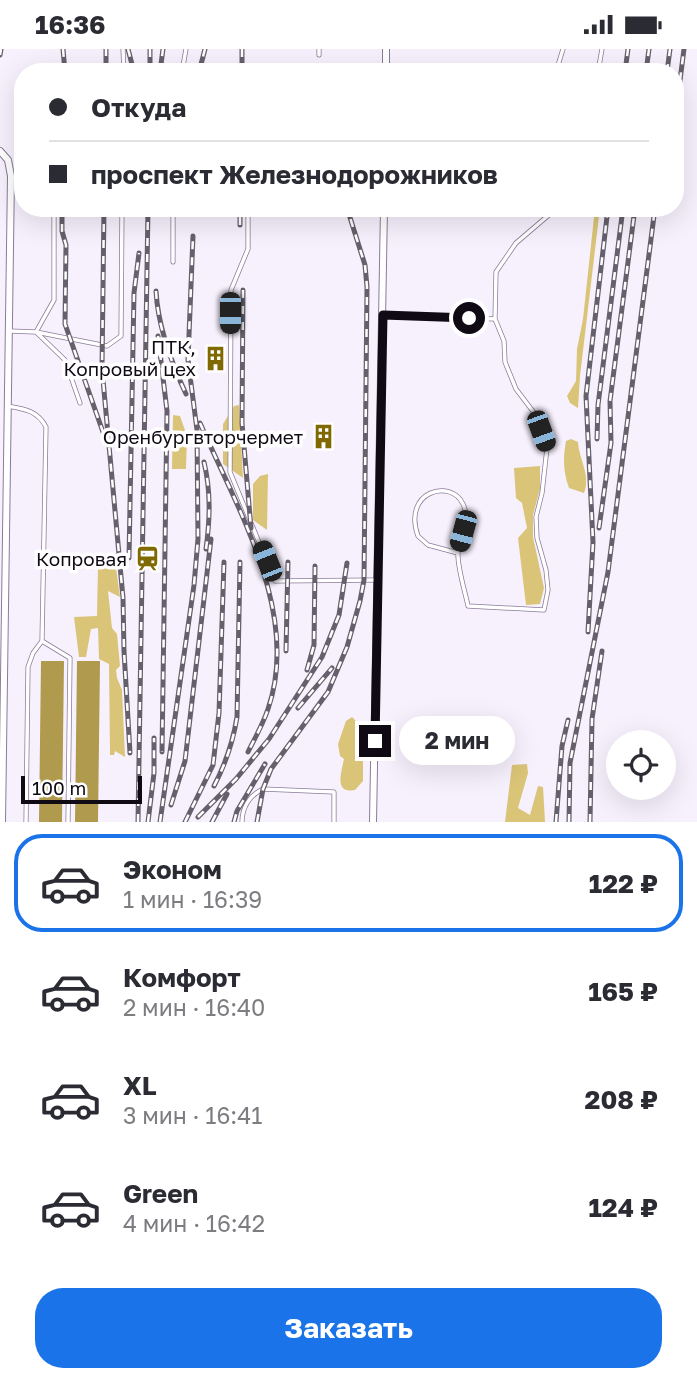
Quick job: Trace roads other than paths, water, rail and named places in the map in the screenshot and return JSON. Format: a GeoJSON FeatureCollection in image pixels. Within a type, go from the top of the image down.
{"type":"FeatureCollection","features":[{"type":"Feature","properties":{"kind":"street"},"geometry":{"type":"LineString","coordinates":[[0,151],[8,160],[11,176],[2,822]]}},
{"type":"Feature","properties":{"kind":"street"},"geometry":{"type":"LineString","coordinates":[[373,822],[384,217]]}},
{"type":"Feature","properties":{"kind":"lane"},"geometry":{"type":"LineString","coordinates":[[319,49],[319,55]]}},
{"type":"Feature","properties":{"kind":"lane"},"geometry":{"type":"LineString","coordinates":[[36,332],[54,300],[54,217]]}},
{"type":"Feature","properties":{"kind":"lane"},"geometry":{"type":"LineString","coordinates":[[9,331],[36,332],[107,346],[121,337],[122,217]]}},
{"type":"Feature","properties":{"kind":"lane"},"geometry":{"type":"LineString","coordinates":[[173,217],[173,262]]}},
{"type":"Feature","properties":{"kind":"lane"},"geometry":{"type":"LineString","coordinates":[[248,217],[248,249],[231,290],[230,472],[275,581],[379,580]]}},
{"type":"Feature","properties":{"kind":"lane"},"geometry":{"type":"LineString","coordinates":[[457,553],[428,545],[418,536],[415,511],[424,496],[431,492],[447,492],[463,502],[465,515],[457,553],[468,607],[544,610],[548,590],[537,538],[536,517],[542,493],[547,448],[535,414],[516,389],[505,362],[504,341],[495,319],[496,272],[516,243],[546,217]]}},
{"type":"Feature","properties":{"kind":"lane"},"geometry":{"type":"LineString","coordinates":[[383,315],[495,319]]}},
{"type":"Feature","properties":{"kind":"lane"},"geometry":{"type":"LineString","coordinates":[[36,332],[65,360],[80,403]]}},
{"type":"Feature","properties":{"kind":"lane"},"geometry":{"type":"LineString","coordinates":[[8,406],[36,413],[46,427],[42,641],[33,653],[28,667],[26,822]]}},
{"type":"Feature","properties":{"kind":"lane"},"geometry":{"type":"LineString","coordinates":[[42,641],[70,658],[68,822]]}},
{"type":"Feature","properties":{"kind":"lane"},"geometry":{"type":"LineString","coordinates":[[242,822],[246,804],[255,793],[263,789],[334,792],[334,822]]}},
{"type":"Feature","properties":{"kind":"railway"},"geometry":{"type":"LineString","coordinates":[[0,55],[1,49]]}},
{"type":"Feature","properties":{"kind":"railway"},"geometry":{"type":"LineString","coordinates":[[63,49],[64,63]]}},
{"type":"Feature","properties":{"kind":"railway"},"geometry":{"type":"LineString","coordinates":[[106,49],[106,63]]}},
{"type":"Feature","properties":{"kind":"railway"},"geometry":{"type":"LineString","coordinates":[[128,49],[132,63]]}},
{"type":"Feature","properties":{"kind":"railway"},"geometry":{"type":"LineString","coordinates":[[150,49],[150,63]]}},
{"type":"Feature","properties":{"kind":"railway"},"geometry":{"type":"LineString","coordinates":[[161,63],[163,49]]}},
{"type":"Feature","properties":{"kind":"railway"},"geometry":{"type":"LineString","coordinates":[[201,63],[205,49]]}},
{"type":"Feature","properties":{"kind":"railway"},"geometry":{"type":"LineString","coordinates":[[242,49],[242,63]]}},
{"type":"Feature","properties":{"kind":"railway"},"geometry":{"type":"LineString","coordinates":[[626,63],[628,49]]}},
{"type":"Feature","properties":{"kind":"railway"},"geometry":{"type":"LineString","coordinates":[[647,63],[649,49]]}},
{"type":"Feature","properties":{"kind":"railway"},"geometry":{"type":"LineString","coordinates":[[668,63],[670,49]]}},
{"type":"Feature","properties":{"kind":"railway"},"geometry":{"type":"LineString","coordinates":[[682,63],[684,49]]}},
{"type":"Feature","properties":{"kind":"railway"},"geometry":{"type":"LineString","coordinates":[[62,217],[66,245],[65,324],[104,435]]}},
{"type":"Feature","properties":{"kind":"railway"},"geometry":{"type":"LineString","coordinates":[[104,217],[102,369],[123,598],[130,753]]}},
{"type":"Feature","properties":{"kind":"railway"},"geometry":{"type":"LineString","coordinates":[[138,822],[148,217]]}},
{"type":"Feature","properties":{"kind":"railway"},"geometry":{"type":"LineString","coordinates":[[240,217],[240,225]]}},
{"type":"Feature","properties":{"kind":"railway"},"geometry":{"type":"LineString","coordinates":[[257,822],[263,789],[271,769],[328,692],[347,647],[364,580],[367,287],[365,265],[350,217]]}},
{"type":"Feature","properties":{"kind":"railway"},"geometry":{"type":"LineString","coordinates":[[588,632],[593,542],[586,396],[607,217]]}},
{"type":"Feature","properties":{"kind":"railway"},"geometry":{"type":"LineString","coordinates":[[597,439],[598,405],[622,217]]}},
{"type":"Feature","properties":{"kind":"railway"},"geometry":{"type":"LineString","coordinates":[[599,528],[611,443],[610,401],[634,217]]}},
{"type":"Feature","properties":{"kind":"railway"},"geometry":{"type":"LineString","coordinates":[[569,822],[570,763],[608,572],[654,217]]}},
{"type":"Feature","properties":{"kind":"railway"},"geometry":{"type":"LineString","coordinates":[[160,822],[194,585],[198,539],[197,430],[188,360],[193,236]]}},
{"type":"Feature","properties":{"kind":"railway"},"geometry":{"type":"LineString","coordinates":[[129,558],[134,293],[139,253]]}},
{"type":"Feature","properties":{"kind":"railway"},"geometry":{"type":"LineString","coordinates":[[243,290],[242,423],[251,528]]}},
{"type":"Feature","properties":{"kind":"railway"},"geometry":{"type":"LineString","coordinates":[[156,291],[166,344],[186,394]]}},
{"type":"Feature","properties":{"kind":"railway"},"geometry":{"type":"LineString","coordinates":[[158,336],[167,411],[162,752]]}},
{"type":"Feature","properties":{"kind":"railway"},"geometry":{"type":"LineString","coordinates":[[200,423],[246,526],[271,599],[276,636],[276,673],[268,709],[248,752]]}},
{"type":"Feature","properties":{"kind":"railway"},"geometry":{"type":"LineString","coordinates":[[204,462],[209,505],[206,549]]}},
{"type":"Feature","properties":{"kind":"railway"},"geometry":{"type":"LineString","coordinates":[[171,805],[185,761],[211,539]]}},
{"type":"Feature","properties":{"kind":"railway"},"geometry":{"type":"LineString","coordinates":[[185,822],[213,765],[219,713],[224,562]]}},
{"type":"Feature","properties":{"kind":"railway"},"geometry":{"type":"LineString","coordinates":[[214,786],[228,752],[237,717],[240,562]]}},
{"type":"Feature","properties":{"kind":"railway"},"geometry":{"type":"LineString","coordinates":[[286,651],[288,562]]}},
{"type":"Feature","properties":{"kind":"railway"},"geometry":{"type":"LineString","coordinates":[[198,817],[236,779],[269,739],[322,657],[339,615],[347,563]]}},
{"type":"Feature","properties":{"kind":"railway"},"geometry":{"type":"LineString","coordinates":[[307,670],[314,645],[315,566]]}},
{"type":"Feature","properties":{"kind":"railway"},"geometry":{"type":"LineString","coordinates":[[590,822],[592,719],[602,651]]}},
{"type":"Feature","properties":{"kind":"railway"},"geometry":{"type":"LineString","coordinates":[[298,708],[332,668]]}},
{"type":"Feature","properties":{"kind":"railway"},"geometry":{"type":"LineString","coordinates":[[556,822],[562,746],[568,720]]}},
{"type":"Feature","properties":{"kind":"railway"},"geometry":{"type":"LineString","coordinates":[[148,822],[154,773],[154,738]]}},
{"type":"Feature","properties":{"kind":"railway"},"geometry":{"type":"LineString","coordinates":[[234,822],[237,811],[265,764]]}},
{"type":"Feature","properties":{"kind":"railway"},"geometry":{"type":"LineString","coordinates":[[212,822],[227,794]]}},
{"type":"Feature","properties":{"kind":"place","name":"ПТК, Копровый цех"},"geometry":{"type":"Point","coordinates":[216,358]}},
{"type":"Feature","properties":{"kind":"place","name":"Оренбургвторчермет"},"geometry":{"type":"Point","coordinates":[323,437]}},
{"type":"Feature","properties":{"kind":"place","name":"Копровая"},"geometry":{"type":"Point","coordinates":[147,559]}}]}
